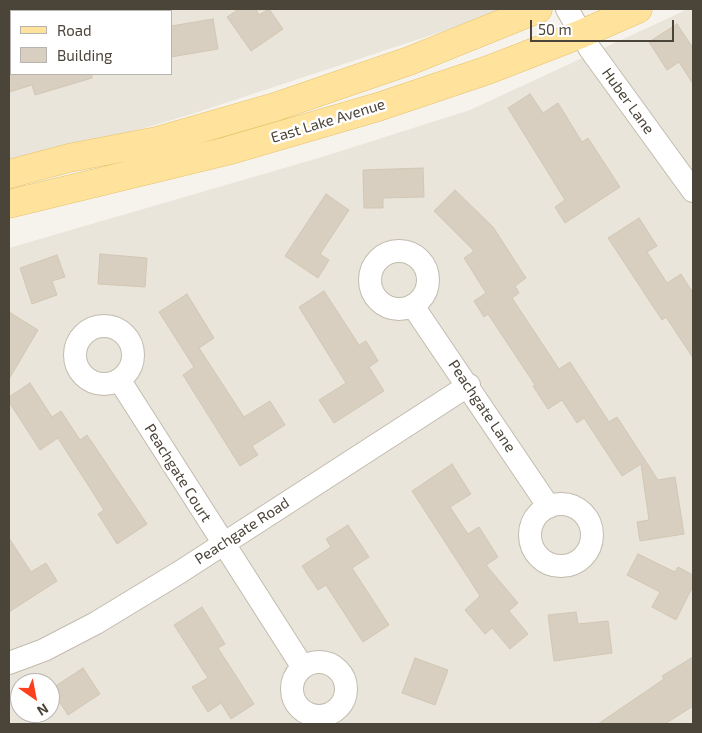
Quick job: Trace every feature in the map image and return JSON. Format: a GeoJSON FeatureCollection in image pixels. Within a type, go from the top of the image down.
{"type":"FeatureCollection","features":[{"type":"Feature","properties":{"kind":"main road","name":"East Lake Avenue"},"geometry":{"type":"LineString","coordinates":[[9,174],[69,158],[157,141],[275,107],[409,61],[538,9]]}},
{"type":"Feature","properties":{"kind":"main road","name":"East Lake Avenue"},"geometry":{"type":"LineString","coordinates":[[9,204],[228,152],[451,82],[580,34],[638,9]]}},
{"type":"Feature","properties":{"kind":"street","name":"Huber Lane"},"geometry":{"type":"LineString","coordinates":[[567,9],[580,34],[693,191]]}},
{"type":"Feature","properties":{"kind":"street","name":"Peachgate Lane"},"geometry":{"type":"LineString","coordinates":[[413,306],[469,385],[549,507]]}},
{"type":"Feature","properties":{"kind":"street","name":"Peachgate Court"},"geometry":{"type":"LineString","coordinates":[[120,381],[302,666]]}},
{"type":"Feature","properties":{"kind":"street","name":"Peachgate Road"},"geometry":{"type":"LineString","coordinates":[[9,663],[44,650],[96,623],[180,572],[222,543],[469,385]]}},
{"type":"Feature","properties":{"kind":"shaded area"},"geometry":{"type":"Polygon","coordinates":[[[9,9],[501,9],[468,23],[192,114],[9,168],[9,9]]]}},
{"type":"Feature","properties":{"kind":"shaded area"},"geometry":{"type":"Polygon","coordinates":[[[688,9],[693,9],[693,724],[9,724],[9,248],[322,157],[470,110],[688,9]]]}},
{"type":"Feature","properties":{"kind":"building"},"geometry":{"type":"Polygon","coordinates":[[[239,9],[256,9],[259,15],[269,9],[283,29],[251,51],[227,17],[239,9]]]}},
{"type":"Feature","properties":{"kind":"building"},"geometry":{"type":"Polygon","coordinates":[[[213,19],[218,49],[172,57],[172,26],[213,19]]]}},
{"type":"Feature","properties":{"kind":"building"},"geometry":{"type":"Polygon","coordinates":[[[677,24],[693,48],[693,84],[679,62],[667,70],[649,42],[677,24]]]}},
{"type":"Feature","properties":{"kind":"building"},"geometry":{"type":"Polygon","coordinates":[[[9,74],[92,75],[92,78],[35,95],[32,85],[9,92],[9,74]]]}},
{"type":"Feature","properties":{"kind":"building"},"geometry":{"type":"Polygon","coordinates":[[[530,94],[543,113],[558,103],[582,142],[588,138],[620,187],[565,223],[555,207],[565,200],[508,108],[530,94]]]}},
{"type":"Feature","properties":{"kind":"building"},"geometry":{"type":"Polygon","coordinates":[[[423,168],[424,197],[383,198],[383,208],[364,208],[363,170],[423,168]]]}},
{"type":"Feature","properties":{"kind":"building"},"geometry":{"type":"Polygon","coordinates":[[[455,190],[493,227],[526,278],[515,286],[519,293],[512,298],[559,369],[570,362],[609,422],[617,417],[658,480],[675,477],[684,534],[640,541],[637,522],[649,520],[641,464],[622,476],[584,418],[577,423],[562,400],[548,409],[533,386],[535,385],[488,314],[484,317],[474,301],[486,293],[464,258],[474,251],[434,211],[455,190]]]}},
{"type":"Feature","properties":{"kind":"building"},"geometry":{"type":"Polygon","coordinates":[[[326,194],[349,210],[320,254],[329,260],[318,278],[285,256],[326,194]]]}},
{"type":"Feature","properties":{"kind":"building"},"geometry":{"type":"Polygon","coordinates":[[[639,218],[657,246],[647,252],[667,283],[681,274],[693,293],[693,358],[666,317],[662,320],[608,238],[639,218]]]}},
{"type":"Feature","properties":{"kind":"building"},"geometry":{"type":"Polygon","coordinates":[[[100,254],[147,258],[145,287],[98,284],[100,254]]]}},
{"type":"Feature","properties":{"kind":"building"},"geometry":{"type":"Polygon","coordinates":[[[57,255],[65,277],[52,281],[57,295],[32,304],[20,268],[57,255]]]}},
{"type":"Feature","properties":{"kind":"building"},"geometry":{"type":"Polygon","coordinates":[[[324,291],[359,345],[366,341],[378,361],[369,367],[384,391],[334,423],[319,400],[346,383],[299,307],[324,291]]]}},
{"type":"Feature","properties":{"kind":"building"},"geometry":{"type":"Polygon","coordinates":[[[187,294],[214,338],[199,348],[244,417],[270,401],[285,425],[252,446],[258,455],[240,466],[183,375],[194,367],[159,312],[187,294]]]}},
{"type":"Feature","properties":{"kind":"building"},"geometry":{"type":"Polygon","coordinates":[[[9,312],[38,330],[9,379],[9,312]]]}},
{"type":"Feature","properties":{"kind":"building"},"geometry":{"type":"Polygon","coordinates":[[[30,383],[52,417],[61,411],[80,440],[87,435],[147,524],[117,544],[98,514],[104,510],[58,438],[40,450],[9,402],[9,397],[30,383]]]}},
{"type":"Feature","properties":{"kind":"building"},"geometry":{"type":"Polygon","coordinates":[[[452,464],[471,494],[450,507],[468,534],[479,527],[498,557],[486,565],[518,603],[509,611],[528,634],[510,649],[492,628],[485,634],[465,610],[480,596],[412,491],[452,464]]]}},
{"type":"Feature","properties":{"kind":"building"},"geometry":{"type":"Polygon","coordinates":[[[348,525],[369,557],[352,568],[389,625],[363,642],[326,585],[318,590],[302,566],[331,547],[326,539],[348,525]]]}},
{"type":"Feature","properties":{"kind":"building"},"geometry":{"type":"Polygon","coordinates":[[[9,538],[31,572],[46,563],[57,581],[9,612],[9,538]]]}},
{"type":"Feature","properties":{"kind":"building"},"geometry":{"type":"Polygon","coordinates":[[[638,554],[675,572],[678,567],[693,575],[693,586],[676,620],[652,607],[660,592],[627,575],[638,554]]]}},
{"type":"Feature","properties":{"kind":"building"},"geometry":{"type":"Polygon","coordinates":[[[202,607],[225,644],[218,648],[254,704],[231,719],[221,703],[208,712],[192,687],[208,678],[174,625],[202,607]]]}},
{"type":"Feature","properties":{"kind":"building"},"geometry":{"type":"Polygon","coordinates":[[[576,612],[578,624],[608,621],[612,653],[554,661],[548,615],[576,612]]]}},
{"type":"Feature","properties":{"kind":"building"},"geometry":{"type":"Polygon","coordinates":[[[693,657],[693,706],[665,724],[598,724],[664,679],[662,676],[693,657]]]}},
{"type":"Feature","properties":{"kind":"building"},"geometry":{"type":"Polygon","coordinates":[[[415,658],[448,670],[435,705],[402,693],[415,658]]]}},
{"type":"Feature","properties":{"kind":"building"},"geometry":{"type":"Polygon","coordinates":[[[83,668],[100,694],[68,715],[60,703],[60,683],[83,668]]]}}]}
